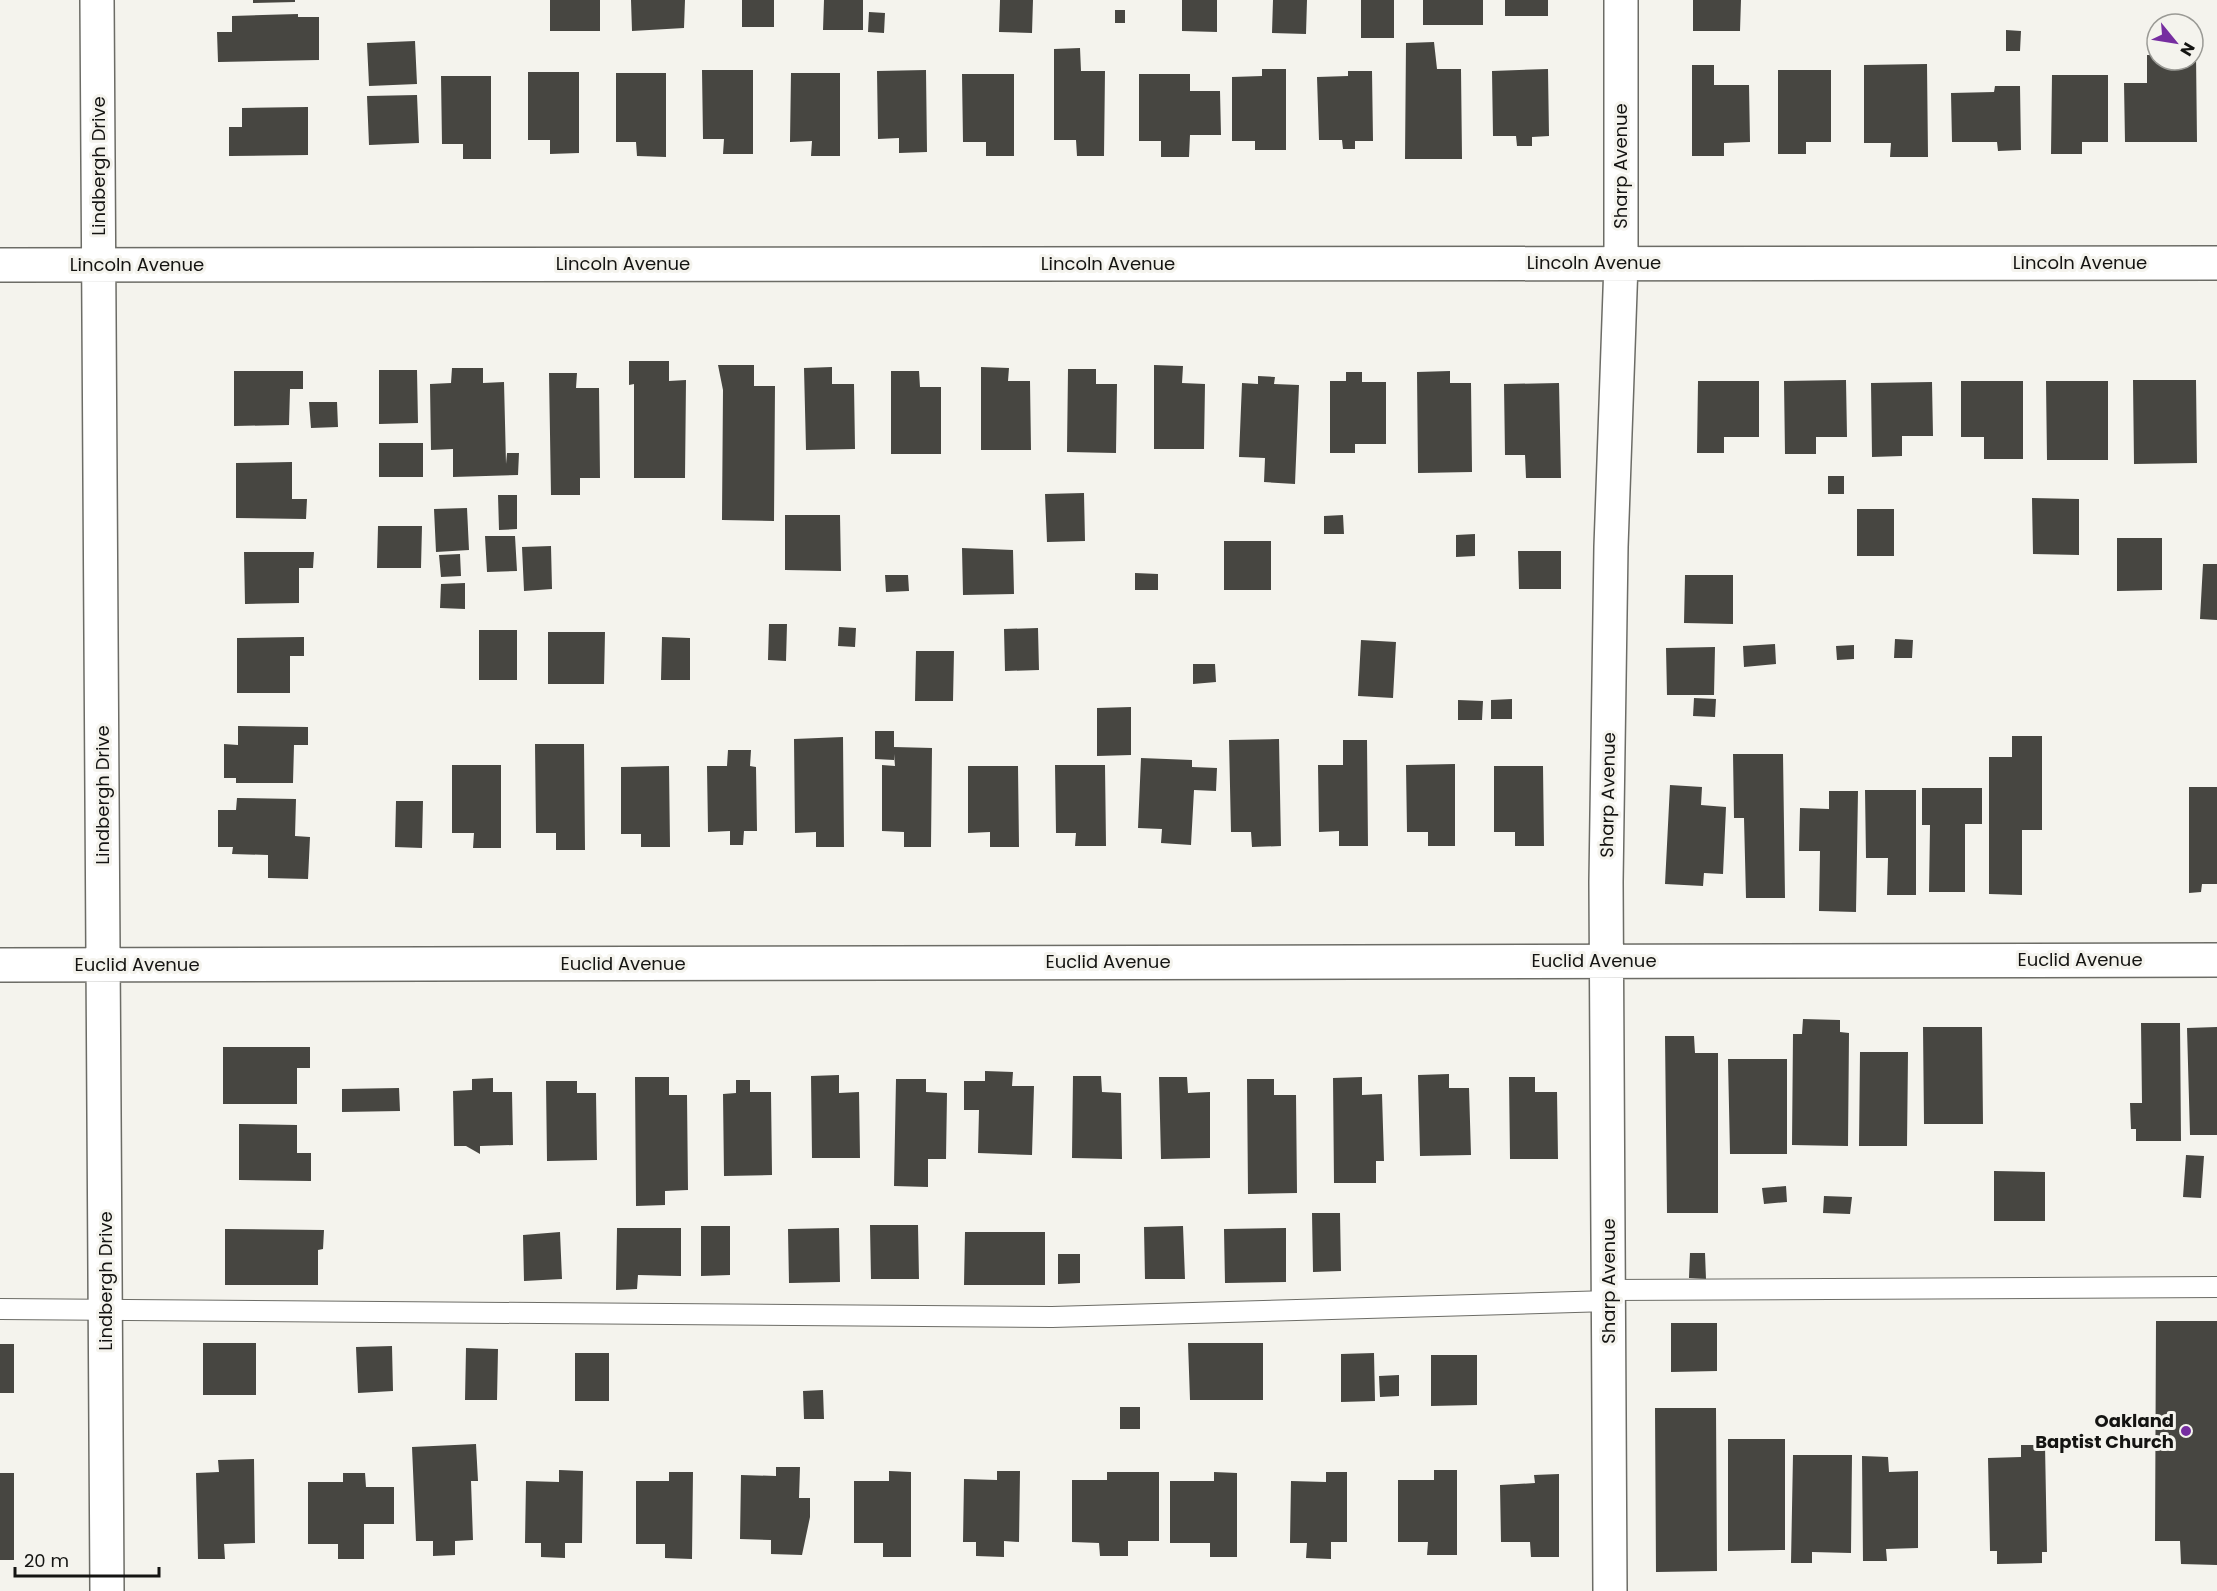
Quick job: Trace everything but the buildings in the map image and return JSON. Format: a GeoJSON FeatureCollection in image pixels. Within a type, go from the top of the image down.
{"type":"FeatureCollection","features":[{"type":"Feature","properties":{"kind":"street","name":"Lindbergh Drive"},"geometry":{"type":"LineString","coordinates":[[98,0],[107,1591]]}},
{"type":"Feature","properties":{"kind":"street","name":"Sharp Avenue"},"geometry":{"type":"LineString","coordinates":[[1610,1591],[1606,882],[1611,547],[1621,263],[1621,0]]}},
{"type":"Feature","properties":{"kind":"street","name":"Lincoln Avenue"},"geometry":{"type":"LineString","coordinates":[[0,265],[2217,263]]}},
{"type":"Feature","properties":{"kind":"street","name":"Euclid Avenue"},"geometry":{"type":"LineString","coordinates":[[0,965],[2217,960]]}},
{"type":"Feature","properties":{"kind":"lane"},"geometry":{"type":"LineString","coordinates":[[0,1309],[1052,1317],[1609,1296],[2217,1287]]}},
{"type":"Feature","properties":{"kind":"place","name":"Oakland Baptist Church"},"geometry":{"type":"Point","coordinates":[2186,1431]}}]}
